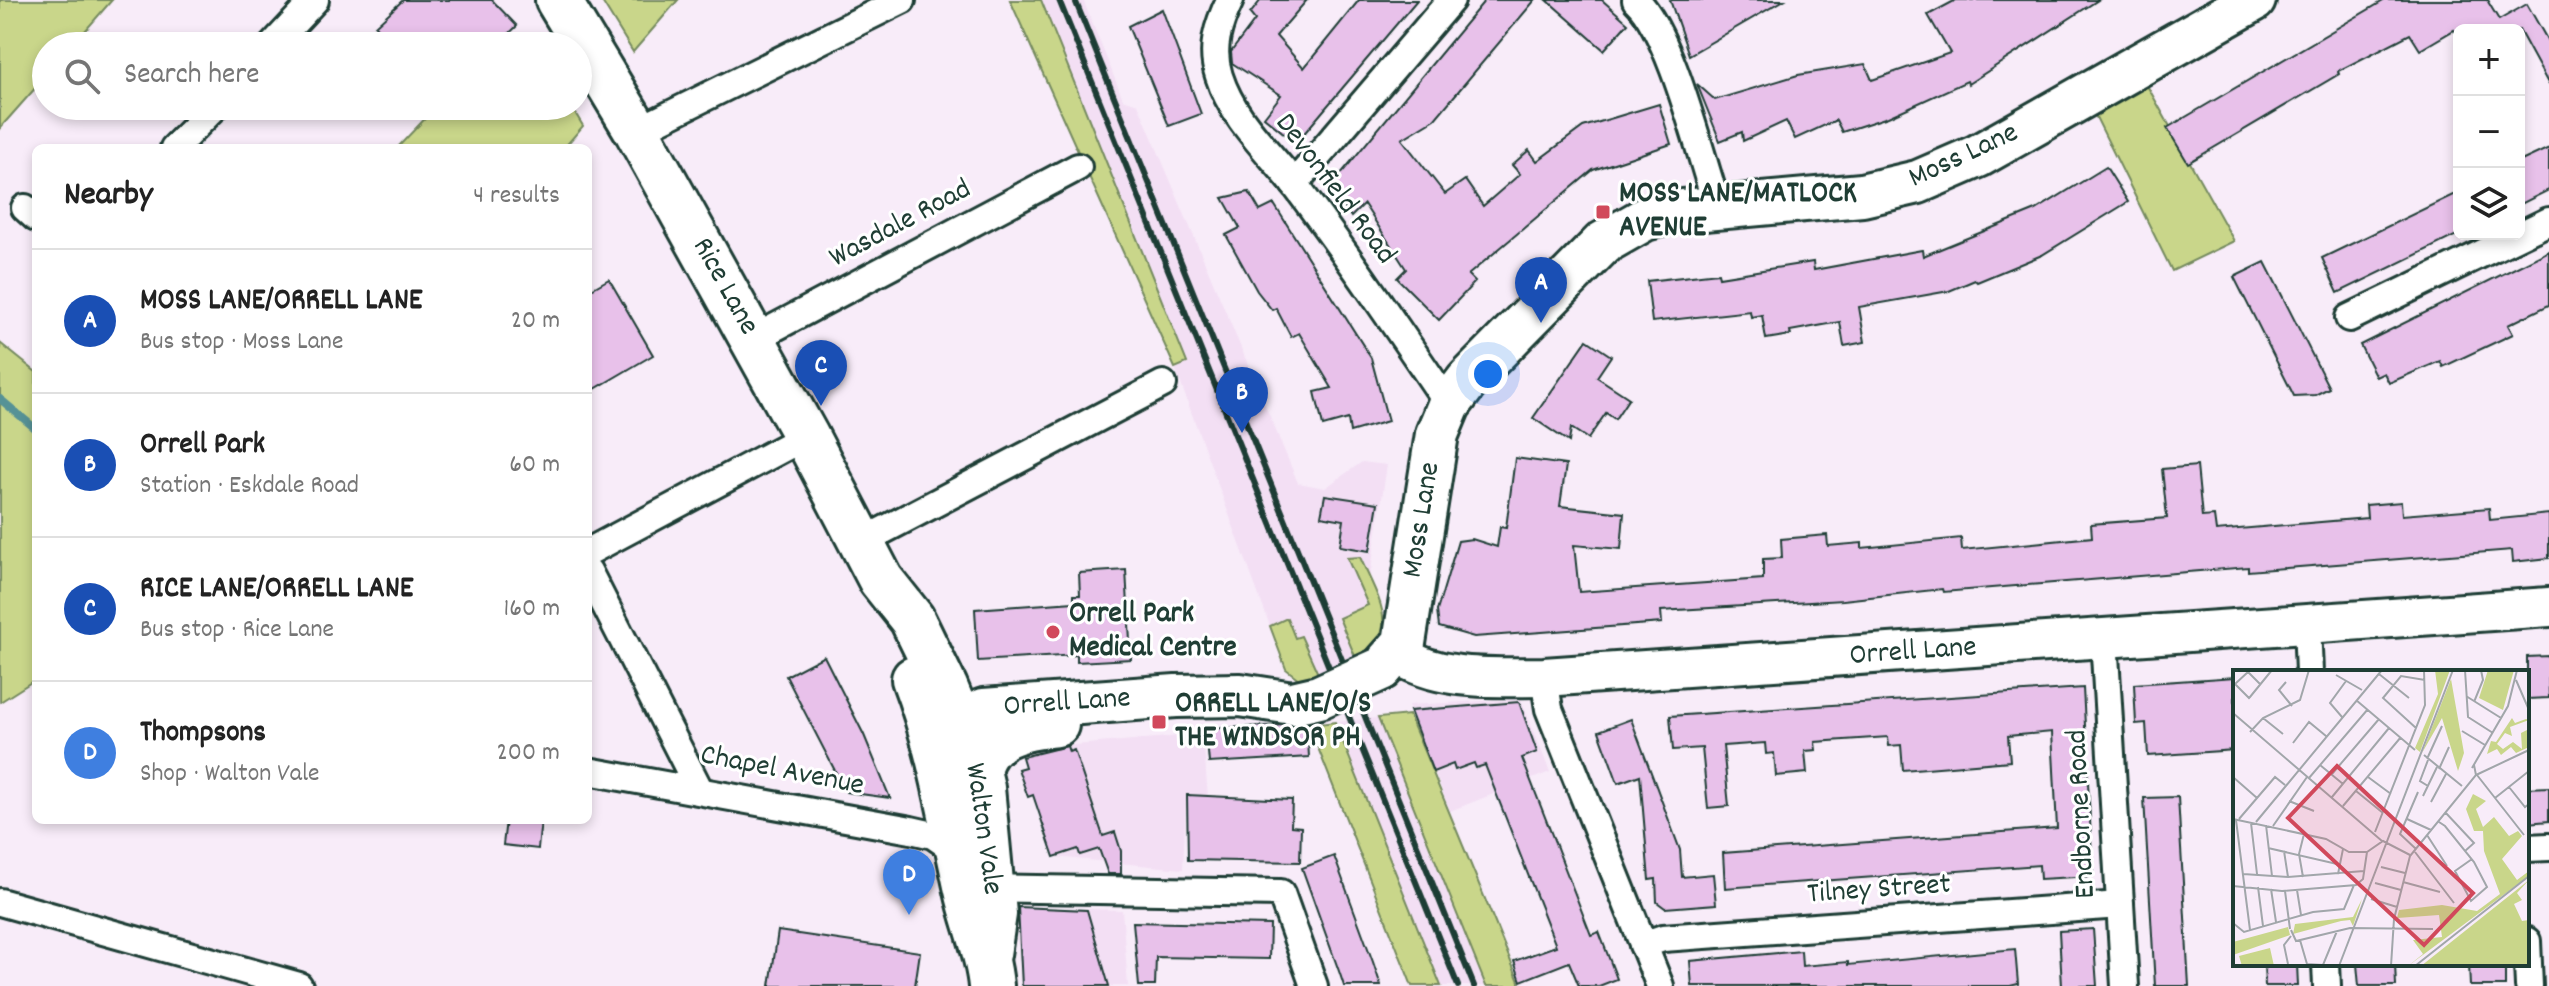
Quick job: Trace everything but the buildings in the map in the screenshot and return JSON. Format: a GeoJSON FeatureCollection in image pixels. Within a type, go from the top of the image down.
{"type":"FeatureCollection","features":[{"type":"Feature","properties":{"kind":"highway","name":"Rice Lane"},"geometry":{"type":"LineString","coordinates":[[558,0],[577,32]]}},
{"type":"Feature","properties":{"kind":"highway","name":"Rice Lane"},"geometry":{"type":"LineString","coordinates":[[592,56],[637,131],[806,436],[871,561],[893,630],[953,716]]}},
{"type":"Feature","properties":{"kind":"highway","name":"Walton Vale"},"geometry":{"type":"LineString","coordinates":[[953,716],[972,876],[990,970]]}},
{"type":"Feature","properties":{"kind":"main road","name":"Moss Lane"},"geometry":{"type":"LineString","coordinates":[[1389,662],[1407,624],[1433,452],[1449,405],[1468,380],[1603,243],[1645,219],[1717,205],[1862,195],[1893,190],[1946,172],[2250,1]]}},
{"type":"Feature","properties":{"kind":"main road","name":"Orrell Lane"},"geometry":{"type":"LineString","coordinates":[[953,716],[1176,696],[1240,695],[1293,703],[1319,697],[1389,662]]}},
{"type":"Feature","properties":{"kind":"street"},"geometry":{"type":"LineString","coordinates":[[285,32],[315,0]]}},
{"type":"Feature","properties":{"kind":"street"},"geometry":{"type":"LineString","coordinates":[[637,131],[902,0]]}},
{"type":"Feature","properties":{"kind":"street","name":"Devonfield Road"},"geometry":{"type":"LineString","coordinates":[[1230,0],[1214,43],[1218,74],[1245,126],[1294,184],[1449,405]]}},
{"type":"Feature","properties":{"kind":"street"},"geometry":{"type":"LineString","coordinates":[[1294,184],[1451,0]]}},
{"type":"Feature","properties":{"kind":"street"},"geometry":{"type":"LineString","coordinates":[[1637,0],[1659,31],[1717,205]]}},
{"type":"Feature","properties":{"kind":"street"},"geometry":{"type":"LineString","coordinates":[[178,144],[202,120]]}},
{"type":"Feature","properties":{"kind":"street","name":"Wasdale Road"},"geometry":{"type":"LineString","coordinates":[[753,339],[1078,167]]}},
{"type":"Feature","properties":{"kind":"street"},"geometry":{"type":"LineString","coordinates":[[2349,318],[2549,221]]}},
{"type":"Feature","properties":{"kind":"street"},"geometry":{"type":"LineString","coordinates":[[871,561],[1163,384]]}},
{"type":"Feature","properties":{"kind":"street"},"geometry":{"type":"LineString","coordinates":[[592,550],[806,436]]}},
{"type":"Feature","properties":{"kind":"street"},"geometry":{"type":"LineString","coordinates":[[592,579],[699,789]]}},
{"type":"Feature","properties":{"kind":"street","name":"Orrell Lane"},"geometry":{"type":"LineString","coordinates":[[1389,662],[1455,675],[1544,677],[2549,607]]}},
{"type":"Feature","properties":{"kind":"street"},"geometry":{"type":"LineString","coordinates":[[2307,625],[2309,670]]}},
{"type":"Feature","properties":{"kind":"street","name":"Endborne Road"},"geometry":{"type":"LineString","coordinates":[[2104,638],[2125,986]]}},
{"type":"Feature","properties":{"kind":"street"},"geometry":{"type":"LineString","coordinates":[[1544,677],[1549,709],[1660,986]]}},
{"type":"Feature","properties":{"kind":"street","name":"Chapel Avenue"},"geometry":{"type":"LineString","coordinates":[[592,772],[699,789],[933,835],[972,876]]}},
{"type":"Feature","properties":{"kind":"street"},"geometry":{"type":"LineString","coordinates":[[2529,848],[2549,847]]}},
{"type":"Feature","properties":{"kind":"street"},"geometry":{"type":"LineString","coordinates":[[972,876],[1281,893],[1314,986]]}},
{"type":"Feature","properties":{"kind":"street"},"geometry":{"type":"LineString","coordinates":[[0,902],[299,986]]}},
{"type":"Feature","properties":{"kind":"street","name":"Tilney Street"},"geometry":{"type":"LineString","coordinates":[[1643,945],[1663,938],[2120,905]]}},
{"type":"Feature","properties":{"kind":"street"},"geometry":{"type":"LineString","coordinates":[[2326,966],[2327,986]]}},
{"type":"Feature","properties":{"kind":"street"},"geometry":{"type":"LineString","coordinates":[[2528,966],[2529,986]]}},
{"type":"Feature","properties":{"kind":"shaded area"},"geometry":{"type":"Polygon","coordinates":[[[1041,0],[1083,0],[1123,99],[1138,104],[1298,483],[1325,488],[1362,462],[1387,465],[1357,661],[1319,676],[1302,636],[1295,638],[1287,619],[1270,626],[1175,368],[1187,362],[1041,0]]]}},
{"type":"Feature","properties":{"kind":"shaded area"},"geometry":{"type":"Polygon","coordinates":[[[1521,699],[1550,772],[1450,811],[1408,705],[1521,699]]]}},
{"type":"Feature","properties":{"kind":"shaded area"},"geometry":{"type":"Polygon","coordinates":[[[1378,718],[1486,986],[1441,986],[1335,722],[1378,718]]]}},
{"type":"Feature","properties":{"kind":"shaded area"},"geometry":{"type":"Polygon","coordinates":[[[1203,734],[1208,798],[1186,800],[1183,869],[1054,857],[1033,796],[1028,797],[1018,769],[1025,767],[1022,757],[1028,749],[1203,734]]]}},
{"type":"Feature","properties":{"kind":"shaded area"},"geometry":{"type":"Polygon","coordinates":[[[1015,907],[1122,910],[1128,986],[1021,986],[1015,907]]]}},
{"type":"Feature","properties":{"kind":"green space"},"geometry":{"type":"Polygon","coordinates":[[[0,0],[112,0],[84,32],[32,32],[32,92],[0,128],[0,0]]]}},
{"type":"Feature","properties":{"kind":"green space"},"geometry":{"type":"Polygon","coordinates":[[[601,0],[678,0],[633,52],[601,0]]]}},
{"type":"Feature","properties":{"kind":"green space"},"geometry":{"type":"Polygon","coordinates":[[[1010,0],[1041,0],[1187,363],[1175,368],[1010,0]]]}},
{"type":"Feature","properties":{"kind":"green space"},"geometry":{"type":"Polygon","coordinates":[[[2144,80],[2234,241],[2172,271],[2092,109],[2144,80]]]}},
{"type":"Feature","properties":{"kind":"green space"},"geometry":{"type":"Polygon","coordinates":[[[424,120],[579,120],[583,126],[567,144],[401,144],[424,120]]]}},
{"type":"Feature","properties":{"kind":"green space"},"geometry":{"type":"Polygon","coordinates":[[[0,343],[32,369],[32,682],[0,702],[0,343]]]}},
{"type":"Feature","properties":{"kind":"green space"},"geometry":{"type":"Polygon","coordinates":[[[1360,557],[1379,600],[1383,625],[1380,638],[1357,661],[1339,618],[1368,605],[1347,558],[1360,557]]]}},
{"type":"Feature","properties":{"kind":"green space"},"geometry":{"type":"Polygon","coordinates":[[[1287,618],[1295,638],[1301,636],[1319,676],[1300,680],[1286,669],[1270,626],[1287,618]]]}},
{"type":"Feature","properties":{"kind":"green space"},"geometry":{"type":"Polygon","coordinates":[[[1409,715],[1521,986],[1486,986],[1378,718],[1409,715]]]}},
{"type":"Feature","properties":{"kind":"green space"},"geometry":{"type":"Polygon","coordinates":[[[1335,722],[1441,986],[1412,986],[1309,725],[1335,722]]]}},
{"type":"Feature","properties":{"kind":"waterway"},"geometry":{"type":"LineString","coordinates":[[0,399],[32,426]]}},
{"type":"Feature","properties":{"kind":"railway"},"geometry":{"type":"LineString","coordinates":[[1059,0],[1458,986]]}},
{"type":"Feature","properties":{"kind":"railway"},"geometry":{"type":"LineString","coordinates":[[1075,0],[1474,986]]}},
{"type":"Feature","properties":{"kind":"place","name":"MOSS LANE/MATLOCK AVENUE"},"geometry":{"type":"Point","coordinates":[1603,212]}},
{"type":"Feature","properties":{"kind":"place","name":"MOSS LANE/ORRELL LANE"},"geometry":{"type":"Point","coordinates":[1541,323]}},
{"type":"Feature","properties":{"kind":"place","name":"RICE LANE/ORRELL LANE"},"geometry":{"type":"Point","coordinates":[821,406]}},
{"type":"Feature","properties":{"kind":"place","name":"Orrell Park"},"geometry":{"type":"Point","coordinates":[1242,433]}},
{"type":"Feature","properties":{"kind":"place","name":"Orrell Park Medical Centre"},"geometry":{"type":"Point","coordinates":[1053,632]}},
{"type":"Feature","properties":{"kind":"place","name":"ORRELL LANE/O/S THE WINDSOR PH"},"geometry":{"type":"Point","coordinates":[1159,722]}},
{"type":"Feature","properties":{"kind":"place","name":"Thompsons"},"geometry":{"type":"Point","coordinates":[909,915]}}]}
